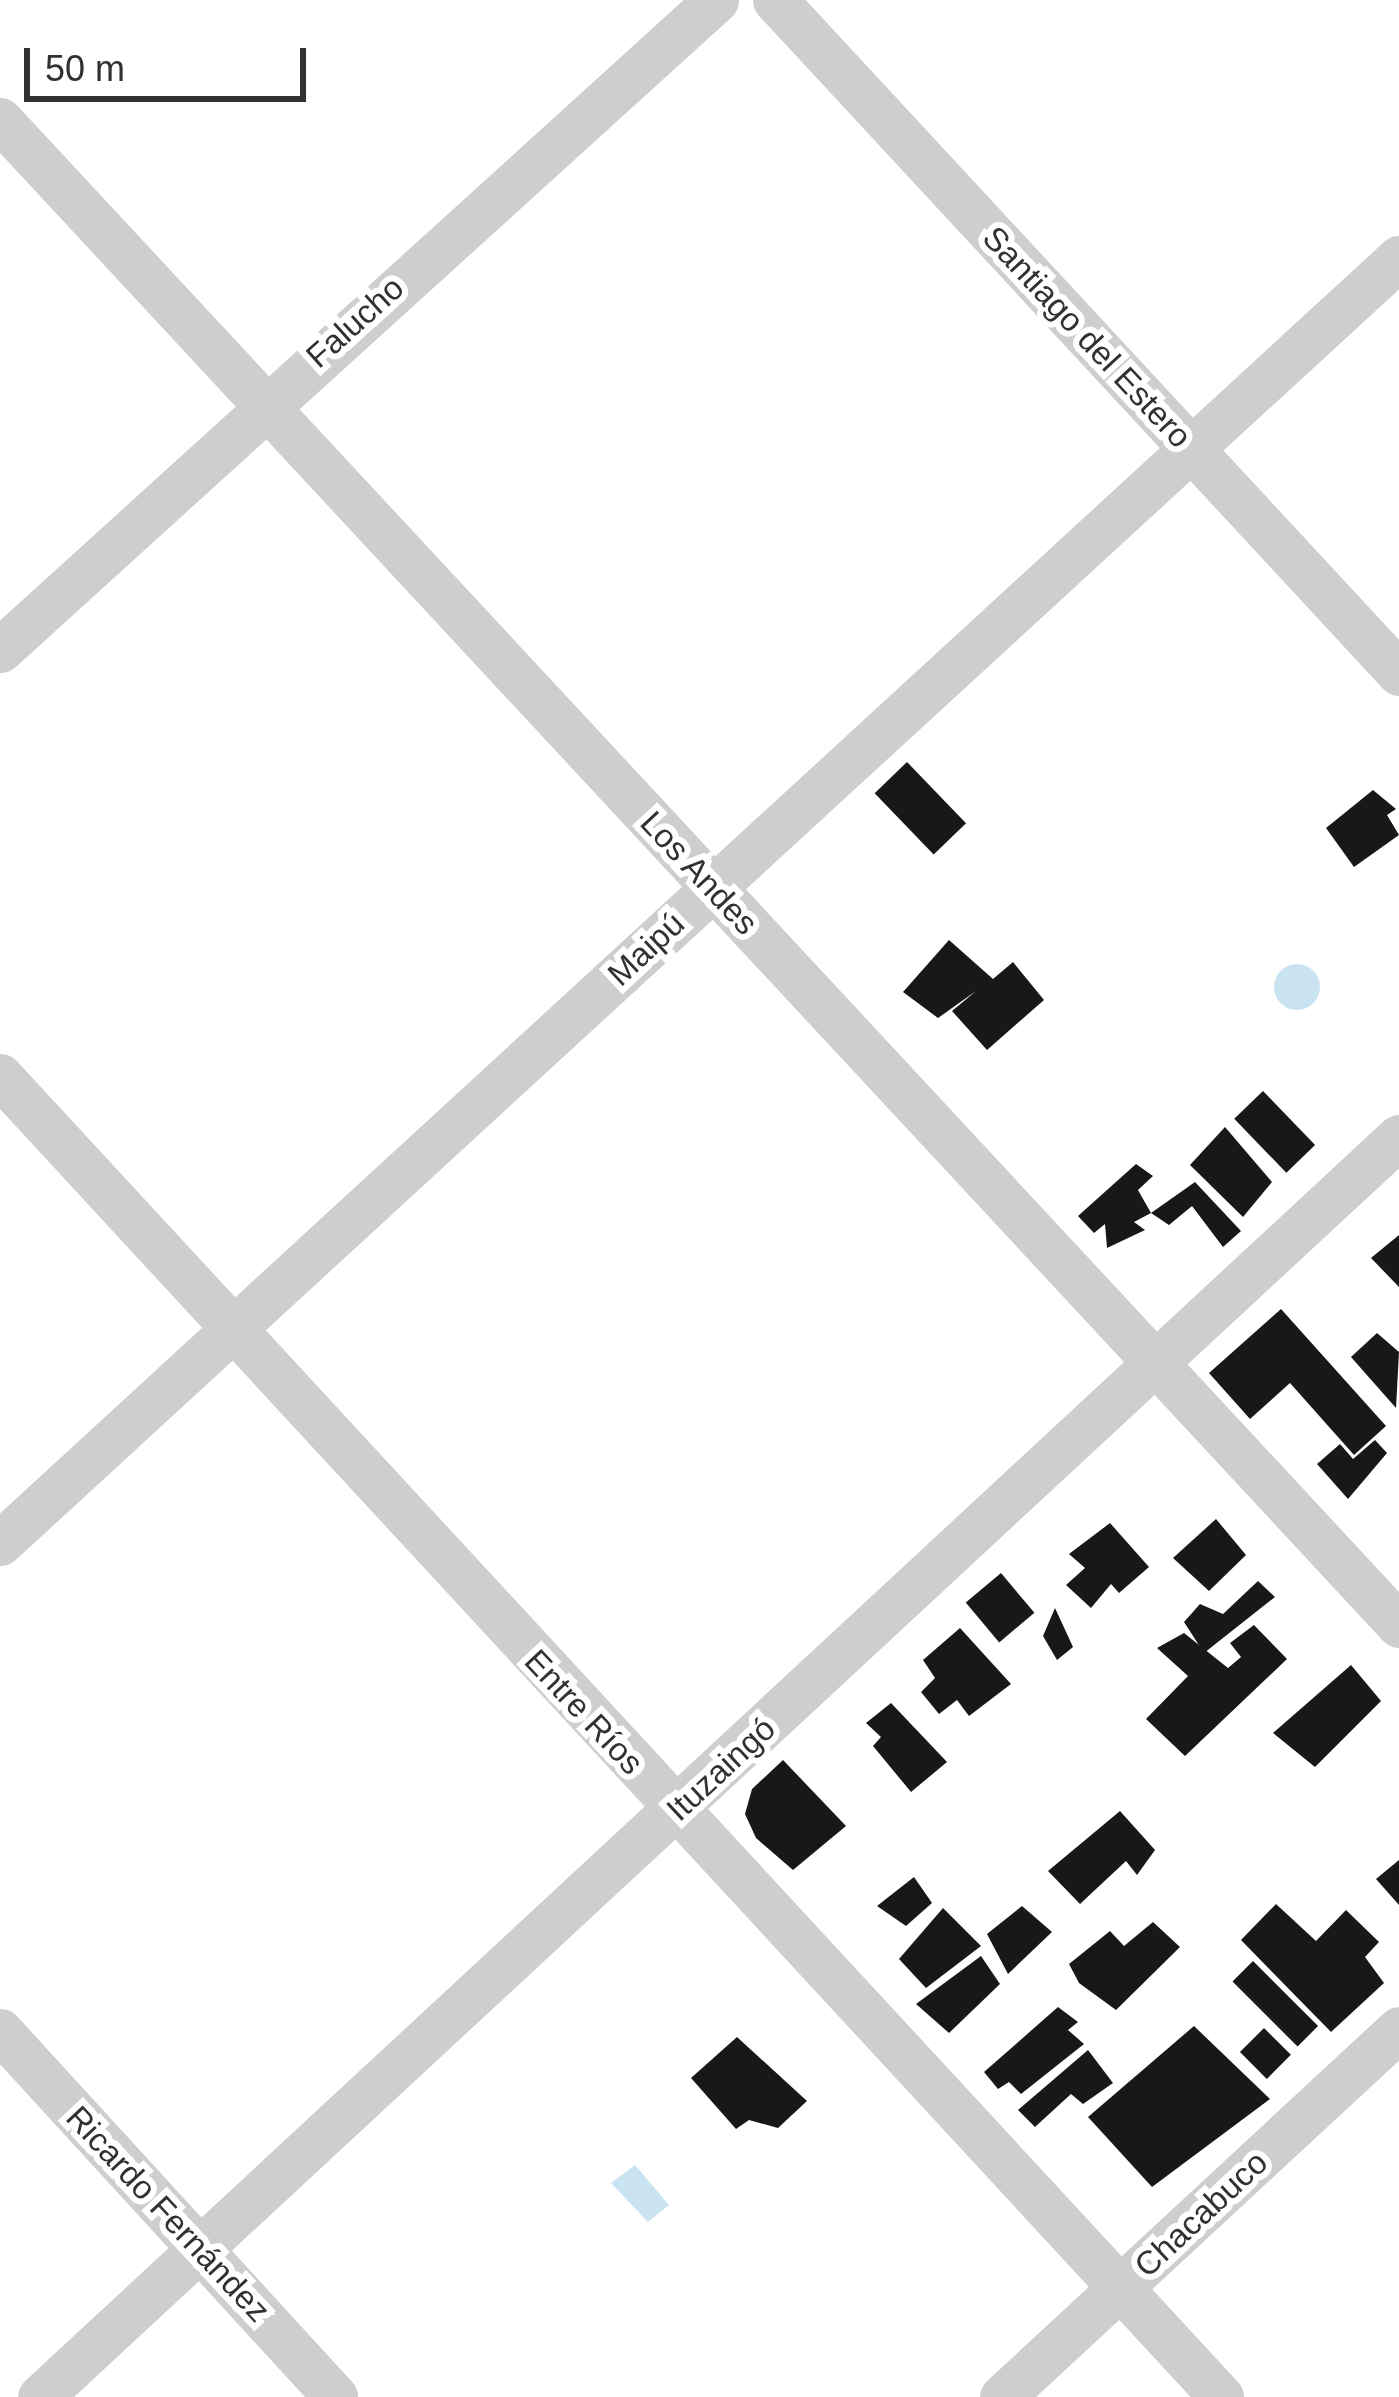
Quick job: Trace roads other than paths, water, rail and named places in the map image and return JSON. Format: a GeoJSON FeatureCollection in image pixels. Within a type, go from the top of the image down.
{"type":"FeatureCollection","features":[{"type":"Feature","properties":{"kind":"street","name":"Falucho"},"geometry":{"type":"LineString","coordinates":[[0,650],[264,403],[716,0]]}},
{"type":"Feature","properties":{"kind":"street","name":"Santiago del Estero"},"geometry":{"type":"LineString","coordinates":[[775,0],[1399,673]]}},
{"type":"Feature","properties":{"kind":"street","name":"Los Andes"},"geometry":{"type":"LineString","coordinates":[[0,121],[1399,1625]]}},
{"type":"Feature","properties":{"kind":"street","name":"Maipú"},"geometry":{"type":"LineString","coordinates":[[0,1543],[1399,258]]}},
{"type":"Feature","properties":{"kind":"street","name":"Entre Ríos"},"geometry":{"type":"LineString","coordinates":[[0,1076],[1221,2397]]}},
{"type":"Feature","properties":{"kind":"street","name":"Ituzaingó"},"geometry":{"type":"LineString","coordinates":[[40,2397],[1399,1137]]}},
{"type":"Feature","properties":{"kind":"street","name":"Chacabuco"},"geometry":{"type":"LineString","coordinates":[[1002,2397],[1399,2030]]}},
{"type":"Feature","properties":{"kind":"street","name":"Ricardo Fernández"},"geometry":{"type":"LineString","coordinates":[[0,2031],[335,2397]]}},
{"type":"Feature","properties":{"kind":"water"},"geometry":{"type":"Polygon","coordinates":[[[1297,964],[1314,970],[1320,987],[1314,1004],[1297,1010],[1280,1004],[1274,987],[1280,970],[1297,964]]]}},
{"type":"Feature","properties":{"kind":"water"},"geometry":{"type":"Polygon","coordinates":[[[635,2165],[669,2205],[648,2222],[611,2183],[635,2165]]]}}]}
